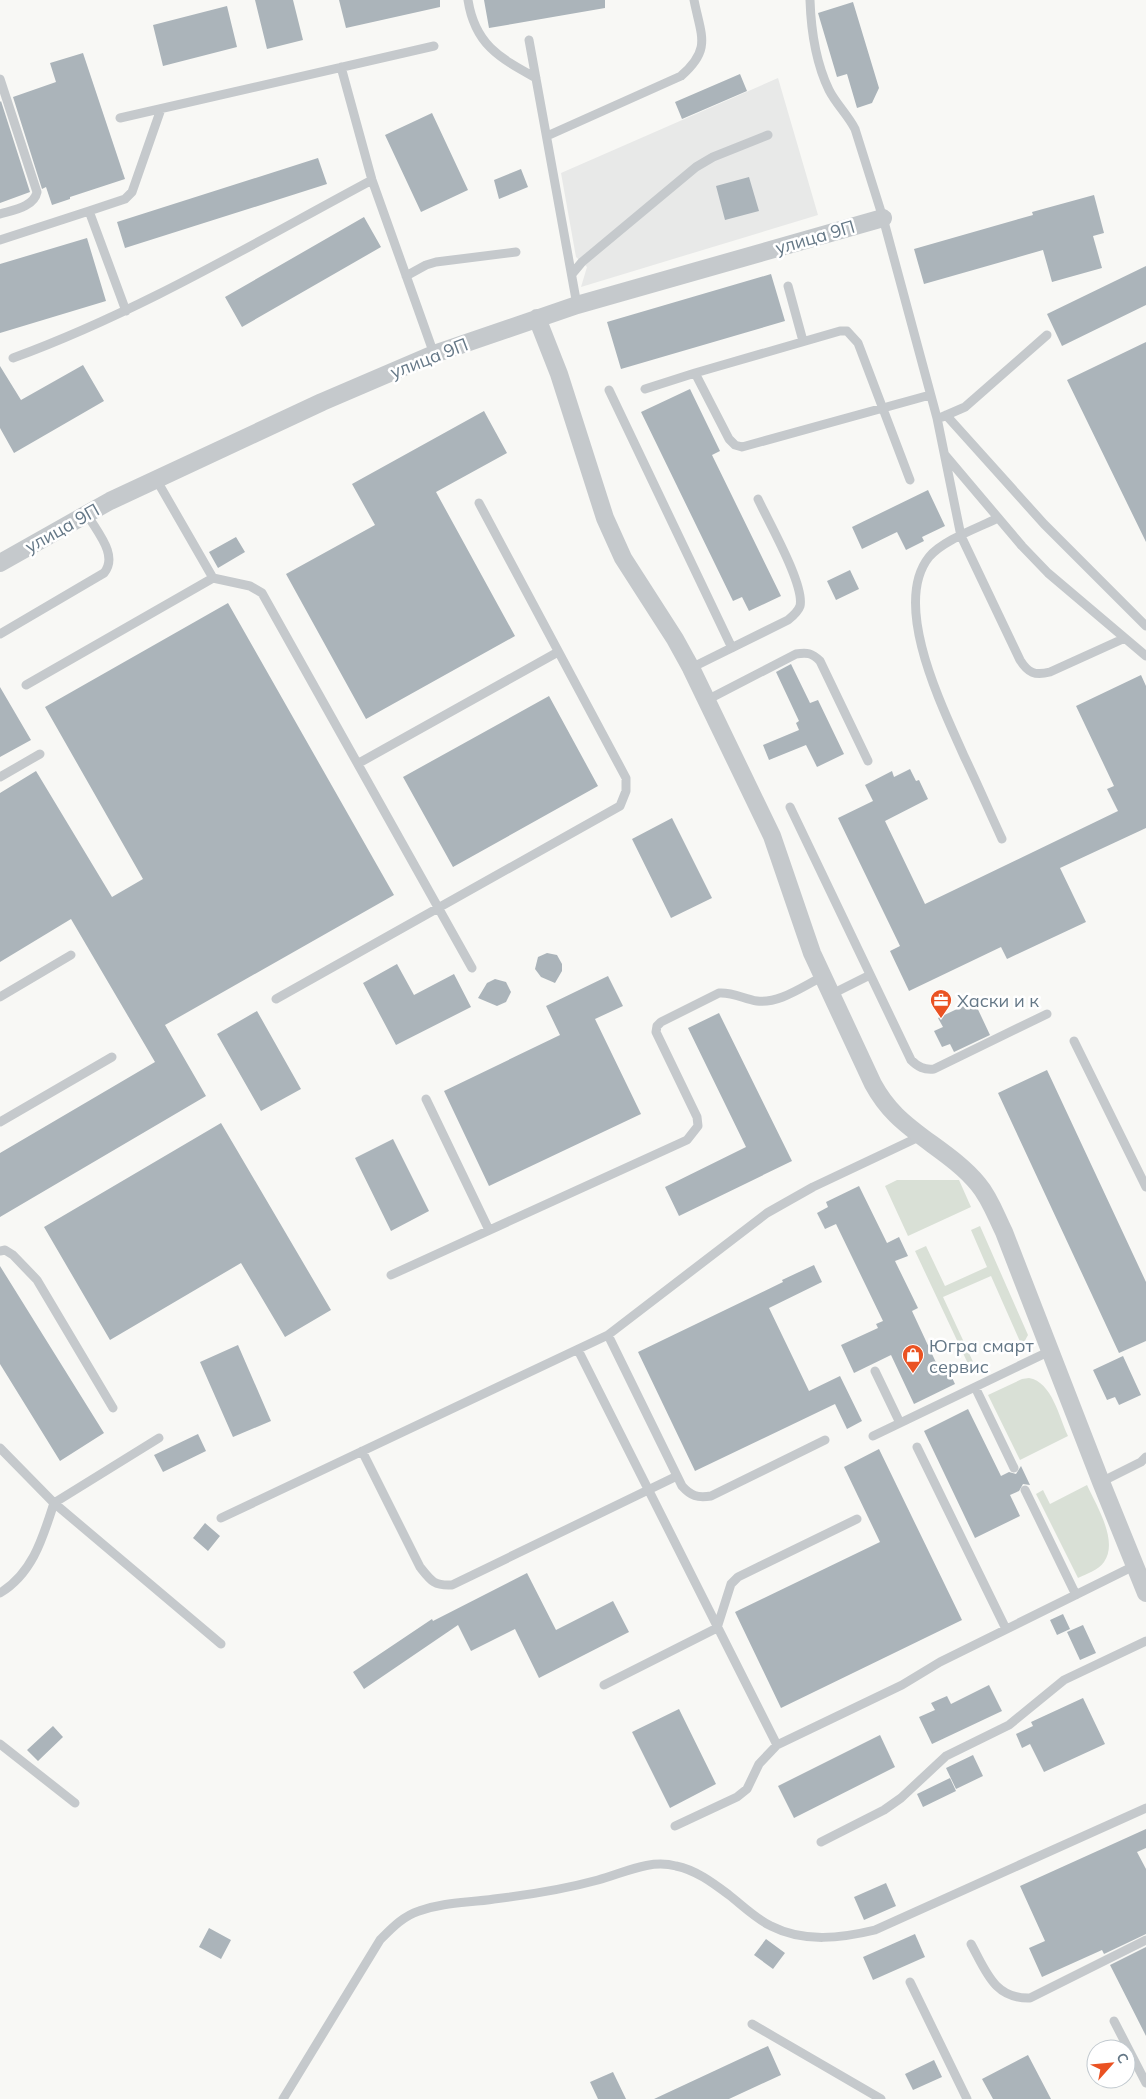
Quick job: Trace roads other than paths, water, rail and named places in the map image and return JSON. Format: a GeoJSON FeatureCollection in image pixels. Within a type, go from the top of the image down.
{"type":"FeatureCollection","features":[{"type":"Feature","properties":{"kind":"street","name":"улица 9П"},"geometry":{"type":"LineString","coordinates":[[0,563],[87,514],[156,479],[322,402],[434,354],[577,305],[883,218]]}},
{"type":"Feature","properties":{"kind":"street"},"geometry":{"type":"LineString","coordinates":[[537,318],[559,374],[605,518],[623,558],[676,639],[772,836],[804,932],[822,977],[873,1084],[882,1100],[896,1115],[953,1160],[979,1185],[1004,1232],[1146,1593]]}},
{"type":"Feature","properties":{"kind":"lane"},"geometry":{"type":"LineString","coordinates":[[468,0],[472,20],[489,47],[501,58],[536,78]]}},
{"type":"Feature","properties":{"kind":"lane"},"geometry":{"type":"LineString","coordinates":[[547,136],[681,76],[695,64],[701,54],[702,41],[694,0]]}},
{"type":"Feature","properties":{"kind":"lane"},"geometry":{"type":"LineString","coordinates":[[810,0],[813,38],[824,79],[830,92],[851,121],[883,218],[937,418],[960,536],[1020,660],[1032,674],[1040,675],[1125,638]]}},
{"type":"Feature","properties":{"kind":"lane"},"geometry":{"type":"LineString","coordinates":[[528,40],[577,305]]}},
{"type":"Feature","properties":{"kind":"lane"},"geometry":{"type":"LineString","coordinates":[[120,118],[434,46]]}},
{"type":"Feature","properties":{"kind":"lane"},"geometry":{"type":"LineString","coordinates":[[341,67],[372,180],[434,354]]}},
{"type":"Feature","properties":{"kind":"lane"},"geometry":{"type":"LineString","coordinates":[[0,79],[37,192],[36,198],[32,202],[0,214]]}},
{"type":"Feature","properties":{"kind":"lane"},"geometry":{"type":"LineString","coordinates":[[0,240],[125,199],[132,192],[161,109]]}},
{"type":"Feature","properties":{"kind":"lane"},"geometry":{"type":"LineString","coordinates":[[572,274],[582,262],[696,166],[768,135]]}},
{"type":"Feature","properties":{"kind":"lane"},"geometry":{"type":"LineString","coordinates":[[13,358],[84,331],[126,311],[372,180]]}},
{"type":"Feature","properties":{"kind":"lane"},"geometry":{"type":"LineString","coordinates":[[89,211],[126,311]]}},
{"type":"Feature","properties":{"kind":"lane"},"geometry":{"type":"LineString","coordinates":[[406,276],[426,265],[436,262],[516,252]]}},
{"type":"Feature","properties":{"kind":"lane"},"geometry":{"type":"LineString","coordinates":[[788,286],[803,341]]}},
{"type":"Feature","properties":{"kind":"lane"},"geometry":{"type":"LineString","coordinates":[[645,389],[803,341],[840,331],[847,331],[852,334],[858,343],[910,480]]}},
{"type":"Feature","properties":{"kind":"lane"},"geometry":{"type":"LineString","coordinates":[[937,418],[965,408],[1047,335]]}},
{"type":"Feature","properties":{"kind":"lane"},"geometry":{"type":"LineString","coordinates":[[695,373],[729,439],[735,445],[742,448],[930,394]]}},
{"type":"Feature","properties":{"kind":"lane"},"geometry":{"type":"LineString","coordinates":[[609,390],[732,648]]}},
{"type":"Feature","properties":{"kind":"lane"},"geometry":{"type":"LineString","coordinates":[[946,415],[1044,524],[1146,626]]}},
{"type":"Feature","properties":{"kind":"lane"},"geometry":{"type":"LineString","coordinates":[[945,455],[1048,574],[1146,656]]}},
{"type":"Feature","properties":{"kind":"lane"},"geometry":{"type":"LineString","coordinates":[[156,479],[212,578]]}},
{"type":"Feature","properties":{"kind":"lane"},"geometry":{"type":"LineString","coordinates":[[691,668],[788,620],[795,615],[800,606],[798,584],[758,499]]}},
{"type":"Feature","properties":{"kind":"lane"},"geometry":{"type":"LineString","coordinates":[[276,999],[620,806],[626,791],[626,778],[479,504]]}},
{"type":"Feature","properties":{"kind":"lane"},"geometry":{"type":"LineString","coordinates":[[1,631],[104,573],[109,567],[110,554],[87,514]]}},
{"type":"Feature","properties":{"kind":"lane"},"geometry":{"type":"LineString","coordinates":[[998,518],[940,547],[928,558],[918,580],[915,607],[926,664],[935,691],[1002,839]]}},
{"type":"Feature","properties":{"kind":"lane"},"geometry":{"type":"LineString","coordinates":[[26,685],[212,578],[250,586],[262,593],[359,763],[472,968]]}},
{"type":"Feature","properties":{"kind":"lane"},"geometry":{"type":"LineString","coordinates":[[359,763],[558,652]]}},
{"type":"Feature","properties":{"kind":"lane"},"geometry":{"type":"LineString","coordinates":[[707,700],[796,654],[806,652],[814,655],[820,661],[868,761]]}},
{"type":"Feature","properties":{"kind":"lane"},"geometry":{"type":"LineString","coordinates":[[0,777],[40,754]]}},
{"type":"Feature","properties":{"kind":"lane"},"geometry":{"type":"LineString","coordinates":[[790,807],[911,1060],[918,1067],[926,1070],[934,1069],[1047,1014]]}},
{"type":"Feature","properties":{"kind":"lane"},"geometry":{"type":"LineString","coordinates":[[0,997],[71,955]]}},
{"type":"Feature","properties":{"kind":"lane"},"geometry":{"type":"LineString","coordinates":[[830,995],[870,975]]}},
{"type":"Feature","properties":{"kind":"lane"},"geometry":{"type":"LineString","coordinates":[[391,1275],[687,1140],[693,1135],[698,1126],[697,1117],[656,1032],[657,1026],[661,1022],[719,993],[728,992],[756,1000],[769,1001],[822,977]]}},
{"type":"Feature","properties":{"kind":"lane"},"geometry":{"type":"LineString","coordinates":[[1074,1041],[1146,1187]]}},
{"type":"Feature","properties":{"kind":"lane"},"geometry":{"type":"LineString","coordinates":[[0,1122],[112,1057]]}},
{"type":"Feature","properties":{"kind":"lane"},"geometry":{"type":"LineString","coordinates":[[426,1099],[489,1230]]}},
{"type":"Feature","properties":{"kind":"lane"},"geometry":{"type":"LineString","coordinates":[[221,1518],[608,1335],[767,1213],[813,1187],[921,1136]]}},
{"type":"Feature","properties":{"kind":"lane"},"geometry":{"type":"LineString","coordinates":[[0,1251],[5,1250],[13,1255],[38,1280],[113,1408]]}},
{"type":"Feature","properties":{"kind":"lane"},"geometry":{"type":"LineString","coordinates":[[608,1335],[682,1486],[690,1495],[699,1498],[711,1496],[825,1440]]}},
{"type":"Feature","properties":{"kind":"lane"},"geometry":{"type":"LineString","coordinates":[[578,1350],[777,1745]]}},
{"type":"Feature","properties":{"kind":"lane"},"geometry":{"type":"LineString","coordinates":[[872,1436],[1050,1351]]}},
{"type":"Feature","properties":{"kind":"lane"},"geometry":{"type":"LineString","coordinates":[[875,1371],[900,1423]]}},
{"type":"Feature","properties":{"kind":"lane"},"geometry":{"type":"LineString","coordinates":[[975,1387],[1014,1468]]}},
{"type":"Feature","properties":{"kind":"lane"},"geometry":{"type":"LineString","coordinates":[[0,1593],[26,1569],[40,1546],[54,1503],[159,1438]]}},
{"type":"Feature","properties":{"kind":"lane"},"geometry":{"type":"LineString","coordinates":[[917,1446],[1006,1629]]}},
{"type":"Feature","properties":{"kind":"lane"},"geometry":{"type":"LineString","coordinates":[[0,1448],[54,1503],[221,1644]]}},
{"type":"Feature","properties":{"kind":"lane"},"geometry":{"type":"LineString","coordinates":[[362,1451],[420,1567],[430,1580],[440,1586],[452,1585],[677,1476]]}},
{"type":"Feature","properties":{"kind":"lane"},"geometry":{"type":"LineString","coordinates":[[1101,1482],[1144,1460]]}},
{"type":"Feature","properties":{"kind":"lane"},"geometry":{"type":"LineString","coordinates":[[1025,1490],[1076,1595]]}},
{"type":"Feature","properties":{"kind":"lane"},"geometry":{"type":"LineString","coordinates":[[604,1685],[717,1628],[731,1584],[738,1577],[857,1519]]}},
{"type":"Feature","properties":{"kind":"lane"},"geometry":{"type":"LineString","coordinates":[[675,1826],[737,1797],[747,1789],[758,1764],[777,1745],[902,1685],[940,1662],[1134,1566]]}},
{"type":"Feature","properties":{"kind":"lane"},"geometry":{"type":"LineString","coordinates":[[822,1842],[884,1810],[901,1798],[946,1756],[1009,1725],[1064,1680],[1146,1641]]}},
{"type":"Feature","properties":{"kind":"lane"},"geometry":{"type":"LineString","coordinates":[[0,1744],[76,1803]]}},
{"type":"Feature","properties":{"kind":"lane"},"geometry":{"type":"LineString","coordinates":[[283,2099],[380,1940],[394,1926],[416,1912],[458,1902],[492,1900],[568,1887],[599,1880],[638,1867],[674,1865],[692,1871],[712,1882],[771,1926],[809,1938],[853,1936],[875,1930],[1146,1808]]}},
{"type":"Feature","properties":{"kind":"lane"},"geometry":{"type":"LineString","coordinates":[[971,1944],[991,1980],[1000,1991],[1020,1998],[1030,1998],[1146,1940]]}},
{"type":"Feature","properties":{"kind":"lane"},"geometry":{"type":"LineString","coordinates":[[910,1982],[965,2098]]}},
{"type":"Feature","properties":{"kind":"lane"},"geometry":{"type":"LineString","coordinates":[[1114,2021],[1146,2083]]}},
{"type":"Feature","properties":{"kind":"lane"},"geometry":{"type":"LineString","coordinates":[[752,2024],[881,2099]]}},
{"type":"Feature","properties":{"kind":"place","name":"Хаски и к"},"geometry":{"type":"Point","coordinates":[941,1019]}},
{"type":"Feature","properties":{"kind":"place","name":"Югра смарт сервис"},"geometry":{"type":"Point","coordinates":[913,1374]}}]}
